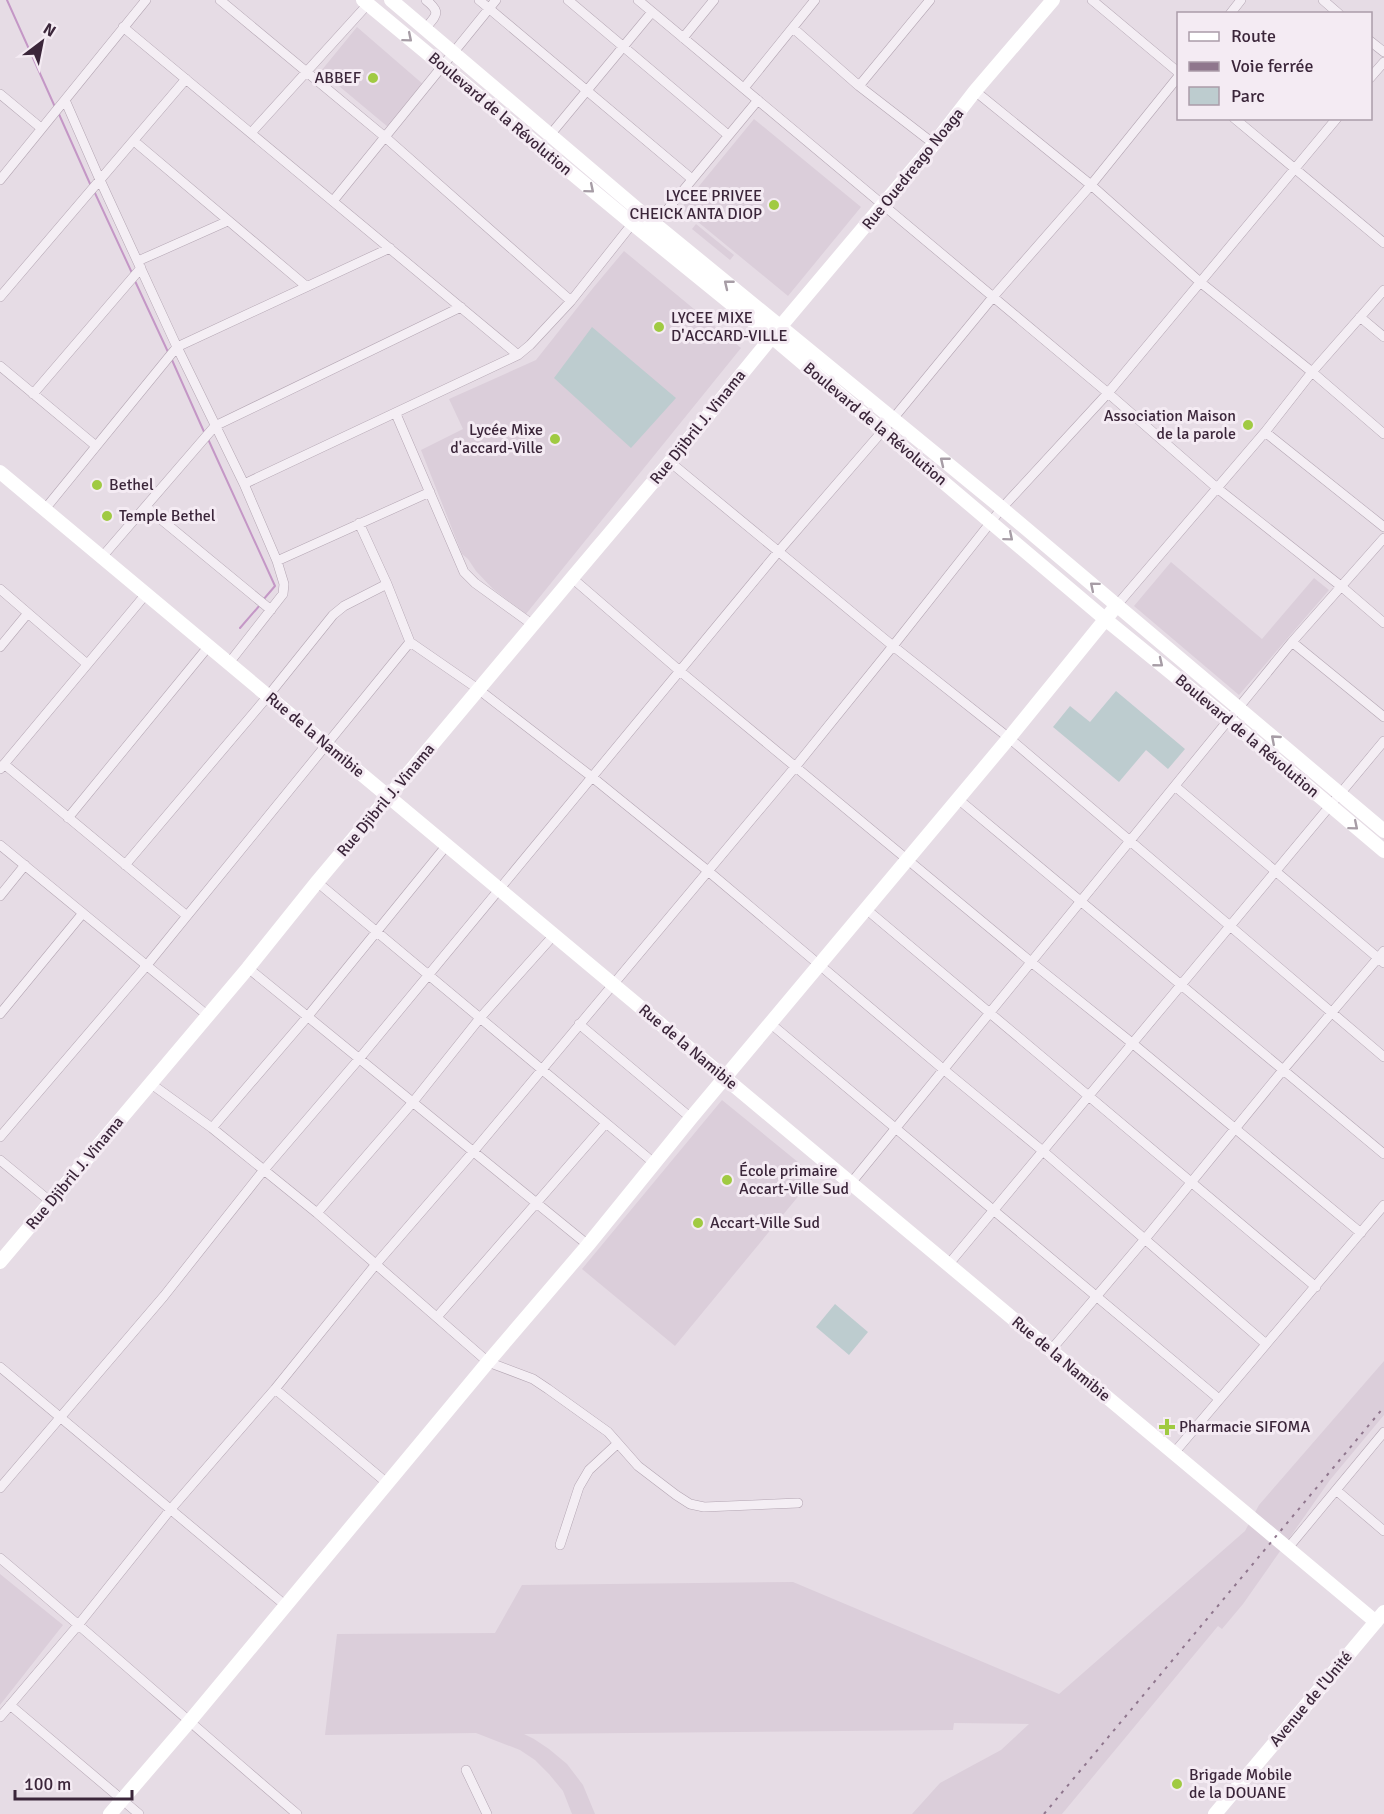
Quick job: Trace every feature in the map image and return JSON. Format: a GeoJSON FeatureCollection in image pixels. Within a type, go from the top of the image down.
{"type":"FeatureCollection","features":[{"type":"Feature","properties":{"kind":"street"},"geometry":{"type":"LineString","coordinates":[[0,180],[146,0]]}},
{"type":"Feature","properties":{"kind":"street"},"geometry":{"type":"LineString","coordinates":[[220,0],[385,137],[572,301]]}},
{"type":"Feature","properties":{"kind":"street","name":"Boulevard de la Révolution"},"geometry":{"type":"LineString","coordinates":[[391,0],[550,135],[637,218]]}},
{"type":"Feature","properties":{"kind":"street"},"geometry":{"type":"LineString","coordinates":[[425,28],[437,14],[436,8],[426,0]]}},
{"type":"Feature","properties":{"kind":"street"},"geometry":{"type":"LineString","coordinates":[[479,0],[692,179]]}},
{"type":"Feature","properties":{"kind":"street"},"geometry":{"type":"LineString","coordinates":[[333,201],[496,0]]}},
{"type":"Feature","properties":{"kind":"street"},"geometry":{"type":"LineString","coordinates":[[568,0],[728,135]]}},
{"type":"Feature","properties":{"kind":"street"},"geometry":{"type":"LineString","coordinates":[[638,0],[1108,393],[1217,488],[1384,623]]}},
{"type":"Feature","properties":{"kind":"street"},"geometry":{"type":"LineString","coordinates":[[683,38],[714,0]]}},
{"type":"Feature","properties":{"kind":"street"},"geometry":{"type":"LineString","coordinates":[[744,88],[815,0]]}},
{"type":"Feature","properties":{"kind":"street"},"geometry":{"type":"LineString","coordinates":[[859,86],[930,0]]}},
{"type":"Feature","properties":{"kind":"street","name":"Rue Ouedreago Noaga"},"geometry":{"type":"LineString","coordinates":[[776,332],[1053,0]]}},
{"type":"Feature","properties":{"kind":"street"},"geometry":{"type":"LineString","coordinates":[[1092,0],[1177,70]]}},
{"type":"Feature","properties":{"kind":"street"},"geometry":{"type":"LineString","coordinates":[[1232,12],[1241,0]]}},
{"type":"Feature","properties":{"kind":"street"},"geometry":{"type":"LineString","coordinates":[[1323,0],[1336,12]]}},
{"type":"Feature","properties":{"kind":"street"},"geometry":{"type":"LineString","coordinates":[[251,133],[366,2]]}},
{"type":"Feature","properties":{"kind":"street","name":"Boulevard de la Révolution"},"geometry":{"type":"LineString","coordinates":[[366,2],[443,67],[637,218],[776,332],[892,420],[1002,508],[1384,831]]}},
{"type":"Feature","properties":{"kind":"street"},"geometry":{"type":"LineString","coordinates":[[550,135],[652,12]]}},
{"type":"Feature","properties":{"kind":"street"},"geometry":{"type":"LineString","coordinates":[[123,27],[518,355]]}},
{"type":"Feature","properties":{"kind":"street"},"geometry":{"type":"LineString","coordinates":[[793,28],[859,86],[934,144]]}},
{"type":"Feature","properties":{"kind":"street"},"geometry":{"type":"LineString","coordinates":[[1372,41],[1384,52]]}},
{"type":"Feature","properties":{"kind":"street"},"geometry":{"type":"LineString","coordinates":[[1372,77],[1384,62]]}},
{"type":"Feature","properties":{"kind":"street"},"geometry":{"type":"LineString","coordinates":[[0,297],[186,79]]}},
{"type":"Feature","properties":{"kind":"street"},"geometry":{"type":"LineString","coordinates":[[0,1488],[164,1296],[263,1170],[359,1059],[778,552],[892,420],[1177,79]]}},
{"type":"Feature","properties":{"kind":"street"},"geometry":{"type":"LineString","coordinates":[[975,91],[1091,184],[1200,282],[1312,372],[1384,434]]}},
{"type":"Feature","properties":{"kind":"street"},"geometry":{"type":"LineString","coordinates":[[0,94],[41,128]]}},
{"type":"Feature","properties":{"kind":"street"},"geometry":{"type":"LineString","coordinates":[[65,100],[177,347],[244,484],[277,561],[284,584],[283,594],[229,663]]}},
{"type":"Feature","properties":{"kind":"street"},"geometry":{"type":"LineString","coordinates":[[651,230],[758,100]]}},
{"type":"Feature","properties":{"kind":"street"},"geometry":{"type":"LineString","coordinates":[[1236,120],[1384,243]]}},
{"type":"Feature","properties":{"kind":"street"},"geometry":{"type":"LineString","coordinates":[[0,1718],[79,1624],[170,1509],[275,1389],[376,1264],[473,1152],[796,766],[1002,508],[1108,393],[1335,120]]}},
{"type":"Feature","properties":{"kind":"street"},"geometry":{"type":"LineString","coordinates":[[134,141],[306,286]]}},
{"type":"Feature","properties":{"kind":"street"},"geometry":{"type":"LineString","coordinates":[[244,484],[518,355],[572,301],[637,218]]}},
{"type":"Feature","properties":{"kind":"street"},"geometry":{"type":"LineString","coordinates":[[33,394],[140,265],[228,221]]}},
{"type":"Feature","properties":{"kind":"street"},"geometry":{"type":"LineString","coordinates":[[45,509],[177,347],[390,248]]}},
{"type":"Feature","properties":{"kind":"street"},"geometry":{"type":"LineString","coordinates":[[110,1814],[588,1245],[1105,619],[1265,432],[1312,372],[1384,290]]}},
{"type":"Feature","properties":{"kind":"street"},"geometry":{"type":"LineString","coordinates":[[102,557],[215,426],[461,307]]}},
{"type":"Feature","properties":{"kind":"street"},"geometry":{"type":"LineString","coordinates":[[1360,317],[1384,337]]}},
{"type":"Feature","properties":{"kind":"street","name":"Boulevard de la Révolution"},"geometry":{"type":"LineString","coordinates":[[776,332],[882,431],[1384,851]]}},
{"type":"Feature","properties":{"kind":"street","name":"Rue Djibril J. Vinama"},"geometry":{"type":"LineString","coordinates":[[2,1254],[51,1202],[248,968],[317,882],[670,462],[776,332]]}},
{"type":"Feature","properties":{"kind":"street"},"geometry":{"type":"LineString","coordinates":[[0,366],[96,446]]}},
{"type":"Feature","properties":{"kind":"street"},"geometry":{"type":"LineString","coordinates":[[396,414],[464,572],[475,583],[533,625]]}},
{"type":"Feature","properties":{"kind":"street"},"geometry":{"type":"LineString","coordinates":[[1265,432],[1384,527]]}},
{"type":"Feature","properties":{"kind":"street"},"geometry":{"type":"LineString","coordinates":[[670,462],[893,646],[1009,738],[1384,1057]]}},
{"type":"Feature","properties":{"kind":"street","name":"Rue de la Namibie"},"geometry":{"type":"LineString","coordinates":[[0,472],[1288,1548],[1381,1621]]}},
{"type":"Feature","properties":{"kind":"street"},"geometry":{"type":"LineString","coordinates":[[277,561],[430,492]]}},
{"type":"Feature","properties":{"kind":"street"},"geometry":{"type":"LineString","coordinates":[[146,507],[271,610]]}},
{"type":"Feature","properties":{"kind":"street"},"geometry":{"type":"LineString","coordinates":[[359,523],[410,642],[478,690],[592,777],[708,871],[943,1070],[1044,1152],[1266,1344]]}},
{"type":"Feature","properties":{"kind":"street"},"geometry":{"type":"LineString","coordinates":[[851,1183],[1292,642],[1384,538]]}},
{"type":"Feature","properties":{"kind":"street"},"geometry":{"type":"LineString","coordinates":[[572,578],[681,672],[1361,1233]]}},
{"type":"Feature","properties":{"kind":"street"},"geometry":{"type":"LineString","coordinates":[[125,865],[268,696],[333,615],[345,606],[387,584]]}},
{"type":"Feature","properties":{"kind":"street"},"geometry":{"type":"LineString","coordinates":[[0,589],[87,664]]}},
{"type":"Feature","properties":{"kind":"street"},"geometry":{"type":"LineString","coordinates":[[146,594],[2,767],[187,916]]}},
{"type":"Feature","properties":{"kind":"street"},"geometry":{"type":"LineString","coordinates":[[0,646],[28,612]]}},
{"type":"Feature","properties":{"kind":"street"},"geometry":{"type":"LineString","coordinates":[[0,1137],[147,965],[410,642]]}},
{"type":"Feature","properties":{"kind":"street"},"geometry":{"type":"LineString","coordinates":[[1292,642],[1384,717]]}},
{"type":"Feature","properties":{"kind":"street"},"geometry":{"type":"LineString","coordinates":[[68,818],[208,647]]}},
{"type":"Feature","properties":{"kind":"street"},"geometry":{"type":"LineString","coordinates":[[948,1265],[1384,741]]}},
{"type":"Feature","properties":{"kind":"street"},"geometry":{"type":"LineString","coordinates":[[1051,1350],[1331,1012],[1382,957],[1275,872],[1176,787]]}},
{"type":"Feature","properties":{"kind":"street"},"geometry":{"type":"LineString","coordinates":[[958,799],[1384,1154]]}},
{"type":"Feature","properties":{"kind":"street"},"geometry":{"type":"LineString","coordinates":[[0,844],[207,1015]]}},
{"type":"Feature","properties":{"kind":"street"},"geometry":{"type":"LineString","coordinates":[[212,1128],[378,932],[447,845]]}},
{"type":"Feature","properties":{"kind":"street"},"geometry":{"type":"LineString","coordinates":[[0,896],[25,865]]}},
{"type":"Feature","properties":{"kind":"street"},"geometry":{"type":"LineString","coordinates":[[317,882],[654,1163]]}},
{"type":"Feature","properties":{"kind":"street"},"geometry":{"type":"LineString","coordinates":[[866,909],[1316,1287]]}},
{"type":"Feature","properties":{"kind":"street"},"geometry":{"type":"LineString","coordinates":[[0,1014],[83,913]]}},
{"type":"Feature","properties":{"kind":"street"},"geometry":{"type":"LineString","coordinates":[[317,1213],[413,1102],[480,1018],[554,935]]}},
{"type":"Feature","properties":{"kind":"street"},"geometry":{"type":"LineString","coordinates":[[248,968],[588,1245]]}},
{"type":"Feature","properties":{"kind":"street"},"geometry":{"type":"LineString","coordinates":[[579,1024],[691,1118]]}},
{"type":"Feature","properties":{"kind":"street"},"geometry":{"type":"LineString","coordinates":[[771,1024],[1219,1399]]}},
{"type":"Feature","properties":{"kind":"street"},"geometry":{"type":"LineString","coordinates":[[150,1083],[212,1128],[317,1213],[488,1362],[533,1379],[599,1425],[638,1466],[690,1504],[714,1507],[798,1503]]}},
{"type":"Feature","properties":{"kind":"street"},"geometry":{"type":"LineString","coordinates":[[437,1317],[606,1123]]}},
{"type":"Feature","properties":{"kind":"street"},"geometry":{"type":"LineString","coordinates":[[0,1160],[51,1202]]}},
{"type":"Feature","properties":{"kind":"street"},"geometry":{"type":"LineString","coordinates":[[1174,1453],[1384,1205]]}},
{"type":"Feature","properties":{"kind":"street"},"geometry":{"type":"LineString","coordinates":[[1,1369],[285,1605]]}},
{"type":"Feature","properties":{"kind":"street"},"geometry":{"type":"LineString","coordinates":[[275,1389],[387,1482]]}},
{"type":"Feature","properties":{"kind":"street"},"geometry":{"type":"LineString","coordinates":[[1288,1548],[1383,1437]]}},
{"type":"Feature","properties":{"kind":"street"},"geometry":{"type":"LineString","coordinates":[[560,1545],[579,1487],[588,1470],[617,1444]]}},
{"type":"Feature","properties":{"kind":"street"},"geometry":{"type":"LineString","coordinates":[[1336,1490],[1384,1531]]}},
{"type":"Feature","properties":{"kind":"street"},"geometry":{"type":"LineString","coordinates":[[0,1558],[297,1814]]}},
{"type":"Feature","properties":{"kind":"street","name":"Avenue de l'Unité"},"geometry":{"type":"LineString","coordinates":[[1215,1814],[1381,1621]]}},
{"type":"Feature","properties":{"kind":"street"},"geometry":{"type":"LineString","coordinates":[[10,1705],[139,1814]]}},
{"type":"Feature","properties":{"kind":"street"},"geometry":{"type":"LineString","coordinates":[[466,1770],[487,1814]]}},
{"type":"Feature","properties":{"kind":"shaded area","name":"ABBEF"},"geometry":{"type":"Polygon","coordinates":[[[357,27],[424,85],[388,127],[321,71],[357,27]]]}},
{"type":"Feature","properties":{"kind":"shaded area"},"geometry":{"type":"Polygon","coordinates":[[[754,119],[861,207],[788,296],[681,208],[754,119]]]}},
{"type":"Feature","properties":{"kind":"shaded area"},"geometry":{"type":"Polygon","coordinates":[[[696,224],[734,255],[730,260],[692,229],[696,224]]]}},
{"type":"Feature","properties":{"kind":"shaded area","name":"Lycée Mixe d'accard-Ville"},"geometry":{"type":"Polygon","coordinates":[[[624,251],[741,348],[526,614],[493,589],[462,554],[421,450],[463,429],[449,399],[536,360],[624,251]]]}},
{"type":"Feature","properties":{"kind":"shaded area"},"geometry":{"type":"Polygon","coordinates":[[[1171,562],[1262,639],[1314,578],[1329,590],[1239,695],[1134,606],[1171,562]]]}},
{"type":"Feature","properties":{"kind":"shaded area","name":"Accart-Ville Sud"},"geometry":{"type":"Polygon","coordinates":[[[722,1100],[815,1176],[675,1346],[582,1269],[722,1100]]]}},
{"type":"Feature","properties":{"kind":"shaded area"},"geometry":{"type":"Polygon","coordinates":[[[1384,1361],[1384,1415],[1330,1480],[1243,1604],[1222,1629],[1218,1626],[1062,1814],[912,1814],[940,1783],[1001,1750],[1029,1724],[954,1723],[953,1730],[524,1734],[549,1749],[567,1764],[583,1785],[595,1814],[572,1814],[563,1791],[535,1760],[520,1750],[476,1733],[325,1735],[337,1634],[495,1633],[522,1585],[793,1582],[1059,1694],[1245,1531],[1259,1505],[1384,1361]]]}},
{"type":"Feature","properties":{"kind":"shaded area"},"geometry":{"type":"Polygon","coordinates":[[[0,1574],[63,1625],[0,1705],[0,1574]]]}},
{"type":"Feature","properties":{"kind":"green space"},"geometry":{"type":"Polygon","coordinates":[[[592,327],[676,398],[631,448],[554,378],[592,327]]]}},
{"type":"Feature","properties":{"kind":"green space"},"geometry":{"type":"Polygon","coordinates":[[[1116,691],[1185,749],[1168,769],[1146,750],[1119,782],[1053,727],[1070,706],[1090,722],[1116,691]]]}},
{"type":"Feature","properties":{"kind":"green space"},"geometry":{"type":"Polygon","coordinates":[[[835,1304],[868,1332],[849,1355],[816,1327],[835,1304]]]}},
{"type":"Feature","properties":{"kind":"waterway"},"geometry":{"type":"LineString","coordinates":[[7,0],[55,107]]}},
{"type":"Feature","properties":{"kind":"waterway"},"geometry":{"type":"LineString","coordinates":[[58,112],[91,186]]}},
{"type":"Feature","properties":{"kind":"waterway"},"geometry":{"type":"LineString","coordinates":[[94,191],[132,273]]}},
{"type":"Feature","properties":{"kind":"waterway"},"geometry":{"type":"LineString","coordinates":[[135,281],[168,352]]}},
{"type":"Feature","properties":{"kind":"waterway"},"geometry":{"type":"LineString","coordinates":[[172,360],[205,434]]}},
{"type":"Feature","properties":{"kind":"waterway"},"geometry":{"type":"LineString","coordinates":[[208,439],[275,586],[263,600]]}},
{"type":"Feature","properties":{"kind":"waterway"},"geometry":{"type":"LineString","coordinates":[[240,628],[260,605]]}},
{"type":"Feature","properties":{"kind":"railway"},"geometry":{"type":"LineString","coordinates":[[1044,1814],[1384,1407]]}},
{"type":"Feature","properties":{"kind":"place","name":"ABBEF"},"geometry":{"type":"Point","coordinates":[373,78]}},
{"type":"Feature","properties":{"kind":"place","name":"LYCEE PRIVEE CHEICK ANTA DIOP"},"geometry":{"type":"Point","coordinates":[774,205]}},
{"type":"Feature","properties":{"kind":"place","name":"LYCEE MIXE D'ACCARD-VILLE"},"geometry":{"type":"Point","coordinates":[659,327]}},
{"type":"Feature","properties":{"kind":"place","name":"Association Maison de la parole"},"geometry":{"type":"Point","coordinates":[1248,425]}},
{"type":"Feature","properties":{"kind":"place","name":"Lycée Mixe d'accard-Ville"},"geometry":{"type":"Point","coordinates":[555,439]}},
{"type":"Feature","properties":{"kind":"place","name":"Bethel"},"geometry":{"type":"Point","coordinates":[97,485]}},
{"type":"Feature","properties":{"kind":"place","name":"Temple Bethel"},"geometry":{"type":"Point","coordinates":[107,516]}},
{"type":"Feature","properties":{"kind":"place","name":"École primaire Accart-Ville Sud"},"geometry":{"type":"Point","coordinates":[727,1180]}},
{"type":"Feature","properties":{"kind":"place","name":"Accart-Ville Sud"},"geometry":{"type":"Point","coordinates":[698,1223]}},
{"type":"Feature","properties":{"kind":"place","name":"Pharmacie SIFOMA"},"geometry":{"type":"Point","coordinates":[1167,1427]}},
{"type":"Feature","properties":{"kind":"place","name":"Brigade Mobile de la DOUANE"},"geometry":{"type":"Point","coordinates":[1177,1784]}}]}
